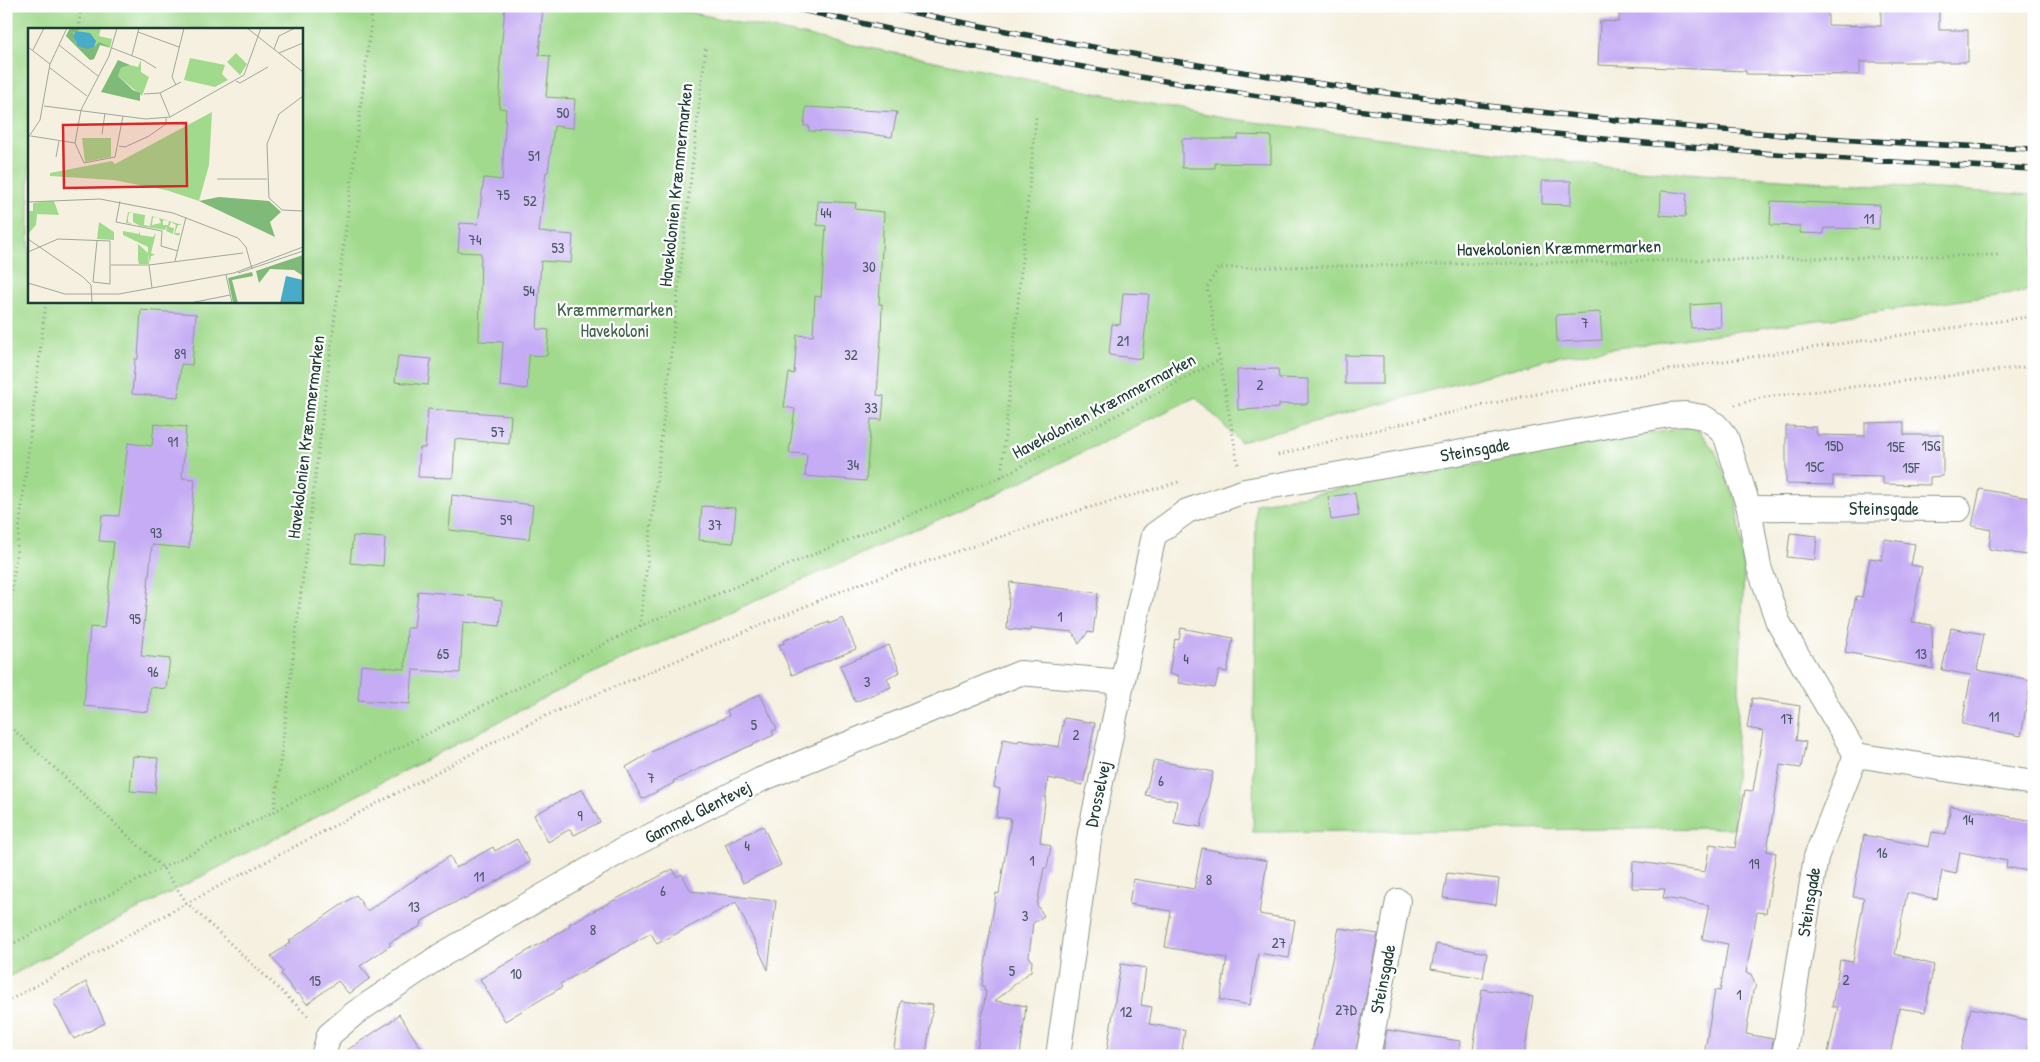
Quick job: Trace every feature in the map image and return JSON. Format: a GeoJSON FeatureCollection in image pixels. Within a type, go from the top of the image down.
{"type":"FeatureCollection","features":[{"type":"Feature","properties":{"kind":"street","name":"Steinsgade"},"geometry":{"type":"LineString","coordinates":[[1154,535],[1187,511],[1245,491],[1669,415],[1686,414],[1703,417]]}},
{"type":"Feature","properties":{"kind":"street"},"geometry":{"type":"LineString","coordinates":[[1703,417],[1716,425],[1726,437],[1749,508],[1759,567],[1778,622],[1856,755],[2034,783]]}},
{"type":"Feature","properties":{"kind":"street","name":"Steinsgade"},"geometry":{"type":"LineString","coordinates":[[1749,508],[1959,509]]}},
{"type":"Feature","properties":{"kind":"street","name":"Drosselvej"},"geometry":{"type":"LineString","coordinates":[[1058,1056],[1090,833],[1154,535]]}},
{"type":"Feature","properties":{"kind":"street","name":"Gammel Glentevej"},"geometry":{"type":"LineString","coordinates":[[326,1046],[355,1014],[440,956],[619,852],[760,780],[1020,673],[1111,681],[1121,685]]}},
{"type":"Feature","properties":{"kind":"street","name":"Steinsgade"},"geometry":{"type":"LineString","coordinates":[[1784,1056],[1816,857],[1856,755]]}},
{"type":"Feature","properties":{"kind":"street","name":"Steinsgade"},"geometry":{"type":"LineString","coordinates":[[1368,1056],[1398,901]]}},
{"type":"Feature","properties":{"kind":"path"},"geometry":{"type":"LineString","coordinates":[[79,28],[81,6]]}},
{"type":"Feature","properties":{"kind":"path","name":"Havekolonien Kræmmermarken"},"geometry":{"type":"LineString","coordinates":[[274,812],[373,6]]}},
{"type":"Feature","properties":{"kind":"path","name":"Havekolonien Kræmmermarken"},"geometry":{"type":"LineString","coordinates":[[640,626],[706,45]]}},
{"type":"Feature","properties":{"kind":"path","name":"Havekolonien Kræmmermarken"},"geometry":{"type":"LineString","coordinates":[[1001,477],[1036,117]]}},
{"type":"Feature","properties":{"kind":"path","name":"Havekolonien Kræmmermarken"},"geometry":{"type":"LineString","coordinates":[[1247,462],[1238,465],[1207,288],[1218,268],[1998,254]]}},
{"type":"Feature","properties":{"kind":"path"},"geometry":{"type":"LineString","coordinates":[[6,641],[46,302]]}},
{"type":"Feature","properties":{"kind":"path"},"geometry":{"type":"LineString","coordinates":[[1276,455],[1391,426],[1588,384],[1696,366],[2034,316]]}},
{"type":"Feature","properties":{"kind":"path","name":"Havekolonien Kræmmermarken"},"geometry":{"type":"LineString","coordinates":[[6,947],[640,626],[1001,477],[1219,360]]}},
{"type":"Feature","properties":{"kind":"path"},"geometry":{"type":"LineString","coordinates":[[1703,417],[1720,409],[1765,397],[2034,366]]}},
{"type":"Feature","properties":{"kind":"path"},"geometry":{"type":"LineString","coordinates":[[6,1002],[187,903],[538,719],[851,587],[1084,509],[1190,479]]}},
{"type":"Feature","properties":{"kind":"path"},"geometry":{"type":"LineString","coordinates":[[6,723],[163,868],[187,903],[326,1046]]}},
{"type":"Feature","properties":{"kind":"green space","name":"Kræmmermarken Havekoloni"},"geometry":{"type":"Polygon","coordinates":[[[6,6],[657,6],[1222,118],[1637,170],[2034,195],[2034,290],[1559,356],[1240,442],[1196,397],[998,493],[589,675],[6,978],[6,6]]]}},
{"type":"Feature","properties":{"kind":"green space"},"geometry":{"type":"Polygon","coordinates":[[[1695,426],[1715,451],[1737,503],[1744,571],[1733,828],[1253,832],[1256,504],[1695,426]]]}},
{"type":"Feature","properties":{"kind":"building"},"geometry":{"type":"Polygon","coordinates":[[[505,6],[543,6],[539,55],[550,56],[546,97],[575,99],[573,128],[554,126],[539,232],[573,235],[571,263],[541,261],[537,329],[549,330],[547,356],[529,355],[527,389],[500,386],[503,342],[479,341],[481,253],[458,252],[460,223],[478,224],[484,178],[502,180],[506,109],[499,108],[501,73],[499,73],[505,6]]]}},
{"type":"Feature","properties":{"kind":"building"},"geometry":{"type":"Polygon","coordinates":[[[1619,6],[1828,6],[1828,25],[1881,26],[1881,6],[1939,6],[1939,30],[1968,30],[1968,62],[1860,62],[1860,75],[1746,74],[1746,71],[1598,65],[1600,21],[1619,22],[1619,6]]]}},
{"type":"Feature","properties":{"kind":"building"},"geometry":{"type":"Polygon","coordinates":[[[806,107],[897,112],[892,137],[860,133],[809,131],[809,126],[804,126],[806,107]]]}},
{"type":"Feature","properties":{"kind":"building"},"geometry":{"type":"Polygon","coordinates":[[[1238,135],[1271,136],[1271,164],[1215,163],[1215,168],[1182,168],[1182,139],[1238,139],[1238,135]]]}},
{"type":"Feature","properties":{"kind":"building"},"geometry":{"type":"Polygon","coordinates":[[[1542,181],[1571,181],[1571,205],[1542,204],[1542,181]]]}},
{"type":"Feature","properties":{"kind":"building"},"geometry":{"type":"Polygon","coordinates":[[[1661,191],[1687,193],[1685,217],[1660,215],[1661,191]]]}},
{"type":"Feature","properties":{"kind":"building"},"geometry":{"type":"Polygon","coordinates":[[[818,201],[856,203],[855,209],[884,212],[879,304],[882,304],[881,337],[877,395],[884,396],[882,420],[871,419],[866,481],[805,476],[807,454],[789,453],[795,409],[784,407],[789,373],[794,374],[797,335],[813,336],[815,296],[821,297],[826,226],[817,225],[818,201]]]}},
{"type":"Feature","properties":{"kind":"building"},"geometry":{"type":"Polygon","coordinates":[[[1771,201],[1880,205],[1879,229],[1824,228],[1824,234],[1800,233],[1800,226],[1770,225],[1771,201]]]}},
{"type":"Feature","properties":{"kind":"building"},"geometry":{"type":"Polygon","coordinates":[[[1123,293],[1149,294],[1142,359],[1109,355],[1112,324],[1120,325],[1123,293]]]}},
{"type":"Feature","properties":{"kind":"building"},"geometry":{"type":"Polygon","coordinates":[[[1720,303],[1721,327],[1691,328],[1690,305],[1720,303]]]}},
{"type":"Feature","properties":{"kind":"building"},"geometry":{"type":"Polygon","coordinates":[[[141,310],[196,314],[192,365],[181,364],[178,397],[132,394],[135,359],[138,359],[141,310]]]}},
{"type":"Feature","properties":{"kind":"building"},"geometry":{"type":"Polygon","coordinates":[[[1600,312],[1602,340],[1557,342],[1556,315],[1600,312]]]}},
{"type":"Feature","properties":{"kind":"building"},"geometry":{"type":"Polygon","coordinates":[[[1345,355],[1383,356],[1383,384],[1345,384],[1345,355]]]}},
{"type":"Feature","properties":{"kind":"building"},"geometry":{"type":"Polygon","coordinates":[[[398,356],[431,359],[428,385],[395,382],[398,356]]]}},
{"type":"Feature","properties":{"kind":"building"},"geometry":{"type":"Polygon","coordinates":[[[1278,369],[1279,378],[1308,379],[1308,404],[1279,404],[1279,408],[1238,410],[1237,370],[1278,369]]]}},
{"type":"Feature","properties":{"kind":"building"},"geometry":{"type":"Polygon","coordinates":[[[428,409],[511,415],[509,444],[455,439],[453,478],[418,477],[420,448],[425,448],[428,409]]]}},
{"type":"Feature","properties":{"kind":"building"},"geometry":{"type":"Polygon","coordinates":[[[1904,422],[1904,435],[1943,435],[1943,476],[1930,477],[1930,485],[1883,484],[1883,477],[1833,476],[1833,485],[1786,484],[1786,426],[1816,427],[1817,435],[1865,436],[1865,423],[1904,422]]]}},
{"type":"Feature","properties":{"kind":"building"},"geometry":{"type":"Polygon","coordinates":[[[154,424],[186,427],[182,478],[195,479],[189,548],[152,545],[141,656],[170,659],[166,689],[150,687],[148,712],[84,706],[90,627],[104,628],[114,542],[99,541],[102,515],[119,516],[128,443],[152,446],[154,424]]]}},
{"type":"Feature","properties":{"kind":"building"},"geometry":{"type":"Polygon","coordinates":[[[1980,489],[2034,499],[2034,524],[2027,555],[1989,549],[1991,530],[1972,526],[1980,489]]]}},
{"type":"Feature","properties":{"kind":"building"},"geometry":{"type":"Polygon","coordinates":[[[1355,493],[1359,516],[1331,520],[1328,497],[1355,493]]]}},
{"type":"Feature","properties":{"kind":"building"},"geometry":{"type":"Polygon","coordinates":[[[452,495],[533,505],[529,539],[449,530],[452,495]]]}},
{"type":"Feature","properties":{"kind":"building"},"geometry":{"type":"Polygon","coordinates":[[[702,506],[736,508],[733,543],[699,540],[702,506]]]}},
{"type":"Feature","properties":{"kind":"building"},"geometry":{"type":"Polygon","coordinates":[[[1790,533],[1817,536],[1815,560],[1787,557],[1790,533]]]}},
{"type":"Feature","properties":{"kind":"building"},"geometry":{"type":"Polygon","coordinates":[[[353,536],[385,538],[383,566],[350,563],[353,536]]]}},
{"type":"Feature","properties":{"kind":"building"},"geometry":{"type":"Polygon","coordinates":[[[1885,539],[1915,544],[1911,565],[1922,567],[1912,622],[1932,625],[1933,669],[1845,652],[1856,596],[1862,597],[1870,558],[1882,560],[1885,539]]]}},
{"type":"Feature","properties":{"kind":"building"},"geometry":{"type":"Polygon","coordinates":[[[1010,582],[1098,593],[1093,633],[1088,632],[1079,644],[1073,632],[1031,628],[1031,631],[1007,629],[1010,582]]]}},
{"type":"Feature","properties":{"kind":"building"},"geometry":{"type":"Polygon","coordinates":[[[418,591],[494,598],[494,600],[502,601],[500,626],[463,622],[460,673],[413,670],[410,704],[358,700],[361,665],[405,669],[407,628],[414,628],[418,591]]]}},
{"type":"Feature","properties":{"kind":"building"},"geometry":{"type":"Polygon","coordinates":[[[843,618],[856,649],[792,675],[779,645],[784,643],[783,641],[843,618]]]}},
{"type":"Feature","properties":{"kind":"building"},"geometry":{"type":"Polygon","coordinates":[[[1181,628],[1233,638],[1227,672],[1219,671],[1215,688],[1178,683],[1179,676],[1169,674],[1175,639],[1179,640],[1181,628]]]}},
{"type":"Feature","properties":{"kind":"building"},"geometry":{"type":"Polygon","coordinates":[[[1951,628],[1984,634],[1977,670],[2031,680],[2021,736],[1962,724],[1971,675],[1942,670],[1951,628]]]}},
{"type":"Feature","properties":{"kind":"building"},"geometry":{"type":"Polygon","coordinates":[[[889,645],[900,672],[887,678],[891,687],[855,702],[840,666],[889,645]]]}},
{"type":"Feature","properties":{"kind":"building"},"geometry":{"type":"Polygon","coordinates":[[[760,694],[777,729],[772,731],[774,735],[673,781],[674,783],[642,799],[626,767],[669,742],[729,716],[727,710],[760,694]]]}},
{"type":"Feature","properties":{"kind":"building"},"geometry":{"type":"Polygon","coordinates":[[[1752,698],[1800,706],[1796,740],[1806,742],[1801,768],[1780,765],[1767,851],[1776,853],[1766,913],[1757,912],[1746,973],[1751,974],[1756,987],[1753,991],[1746,1034],[1773,1039],[1771,1056],[1704,1056],[1715,990],[1720,991],[1728,944],[1702,939],[1709,905],[1663,898],[1665,889],[1632,888],[1633,861],[1705,872],[1710,844],[1735,848],[1745,790],[1753,791],[1763,731],[1747,728],[1752,698]]]}},
{"type":"Feature","properties":{"kind":"building"},"geometry":{"type":"Polygon","coordinates":[[[1064,718],[1095,723],[1083,785],[1048,778],[1040,842],[1051,846],[1047,868],[1044,868],[1037,905],[1044,916],[1033,923],[1029,956],[1032,961],[1031,971],[995,1001],[1026,1006],[1020,1056],[976,1056],[986,991],[984,991],[984,986],[982,985],[996,893],[999,894],[1011,819],[996,817],[1000,789],[994,787],[1003,739],[1059,747],[1064,718]]]}},
{"type":"Feature","properties":{"kind":"building"},"geometry":{"type":"Polygon","coordinates":[[[133,756],[158,758],[155,793],[130,791],[133,756]]]}},
{"type":"Feature","properties":{"kind":"building"},"geometry":{"type":"Polygon","coordinates":[[[1154,760],[1213,772],[1201,827],[1174,823],[1177,801],[1145,795],[1154,760]]]}},
{"type":"Feature","properties":{"kind":"building"},"geometry":{"type":"Polygon","coordinates":[[[582,789],[600,822],[574,835],[570,829],[548,842],[534,815],[582,789]]]}},
{"type":"Feature","properties":{"kind":"building"},"geometry":{"type":"Polygon","coordinates":[[[1951,806],[2034,821],[2034,872],[2006,867],[2007,861],[1960,852],[1956,874],[1942,871],[1937,899],[1907,893],[1895,954],[1934,965],[1925,1012],[1899,1008],[1890,1056],[1842,1056],[1828,1053],[1838,1007],[1832,1007],[1840,960],[1853,962],[1864,898],[1853,897],[1864,835],[1929,847],[1932,832],[1946,834],[1951,806]]]}},
{"type":"Feature","properties":{"kind":"building"},"geometry":{"type":"Polygon","coordinates":[[[763,826],[781,865],[743,883],[725,844],[763,826]]]}},
{"type":"Feature","properties":{"kind":"building"},"geometry":{"type":"Polygon","coordinates":[[[517,839],[530,862],[464,900],[463,898],[422,921],[421,926],[389,943],[391,945],[360,966],[370,978],[349,994],[338,981],[307,1004],[298,993],[297,995],[281,974],[283,972],[271,956],[291,942],[289,941],[356,895],[367,911],[450,856],[456,868],[493,847],[495,851],[517,839]]]}},
{"type":"Feature","properties":{"kind":"building"},"geometry":{"type":"Polygon","coordinates":[[[1202,848],[1267,861],[1259,914],[1295,920],[1289,958],[1258,953],[1250,1005],[1220,1000],[1227,958],[1165,947],[1171,911],[1129,904],[1133,879],[1194,889],[1202,848]]]}},
{"type":"Feature","properties":{"kind":"building"},"geometry":{"type":"Polygon","coordinates":[[[673,869],[677,877],[682,874],[691,891],[776,901],[768,970],[736,902],[657,944],[651,933],[560,984],[562,987],[505,1021],[480,979],[570,926],[569,924],[673,869]]]}},
{"type":"Feature","properties":{"kind":"building"},"geometry":{"type":"Polygon","coordinates":[[[1447,873],[1499,879],[1496,905],[1443,898],[1447,873]]]}},
{"type":"Feature","properties":{"kind":"building"},"geometry":{"type":"Polygon","coordinates":[[[1339,928],[1378,934],[1355,1056],[1311,1056],[1339,928]]]}},
{"type":"Feature","properties":{"kind":"building"},"geometry":{"type":"Polygon","coordinates":[[[1436,944],[1487,953],[1483,978],[1431,969],[1436,944]]]}},
{"type":"Feature","properties":{"kind":"building"},"geometry":{"type":"Polygon","coordinates":[[[1121,964],[1146,968],[1141,1005],[1152,1007],[1149,1024],[1185,1030],[1181,1056],[1106,1056],[1121,964]]]}},
{"type":"Feature","properties":{"kind":"building"},"geometry":{"type":"Polygon","coordinates":[[[86,982],[105,1023],[74,1039],[53,1001],[86,982]]]}},
{"type":"Feature","properties":{"kind":"building"},"geometry":{"type":"Polygon","coordinates":[[[1482,989],[1533,997],[1524,1056],[1472,1056],[1482,989]]]}},
{"type":"Feature","properties":{"kind":"building"},"geometry":{"type":"Polygon","coordinates":[[[901,1001],[933,1005],[926,1054],[894,1049],[901,1001]]]}},
{"type":"Feature","properties":{"kind":"building"},"geometry":{"type":"Polygon","coordinates":[[[1971,1008],[2033,1021],[2027,1056],[1960,1056],[1971,1008]]]}},
{"type":"Feature","properties":{"kind":"building"},"geometry":{"type":"Polygon","coordinates":[[[399,1014],[426,1056],[338,1056],[390,1022],[399,1014]]]}},
{"type":"Feature","properties":{"kind":"building"},"geometry":{"type":"Polygon","coordinates":[[[1387,1030],[1460,1041],[1459,1056],[1382,1056],[1387,1030]]]}},
{"type":"Feature","properties":{"kind":"railway"},"geometry":{"type":"LineString","coordinates":[[784,6],[938,39],[1093,69],[1405,116],[1562,135],[1719,150],[1876,161],[2034,169]]}},
{"type":"Feature","properties":{"kind":"railway"},"geometry":{"type":"LineString","coordinates":[[881,6],[1167,60],[1455,102],[1744,132],[2034,149]]}}]}
